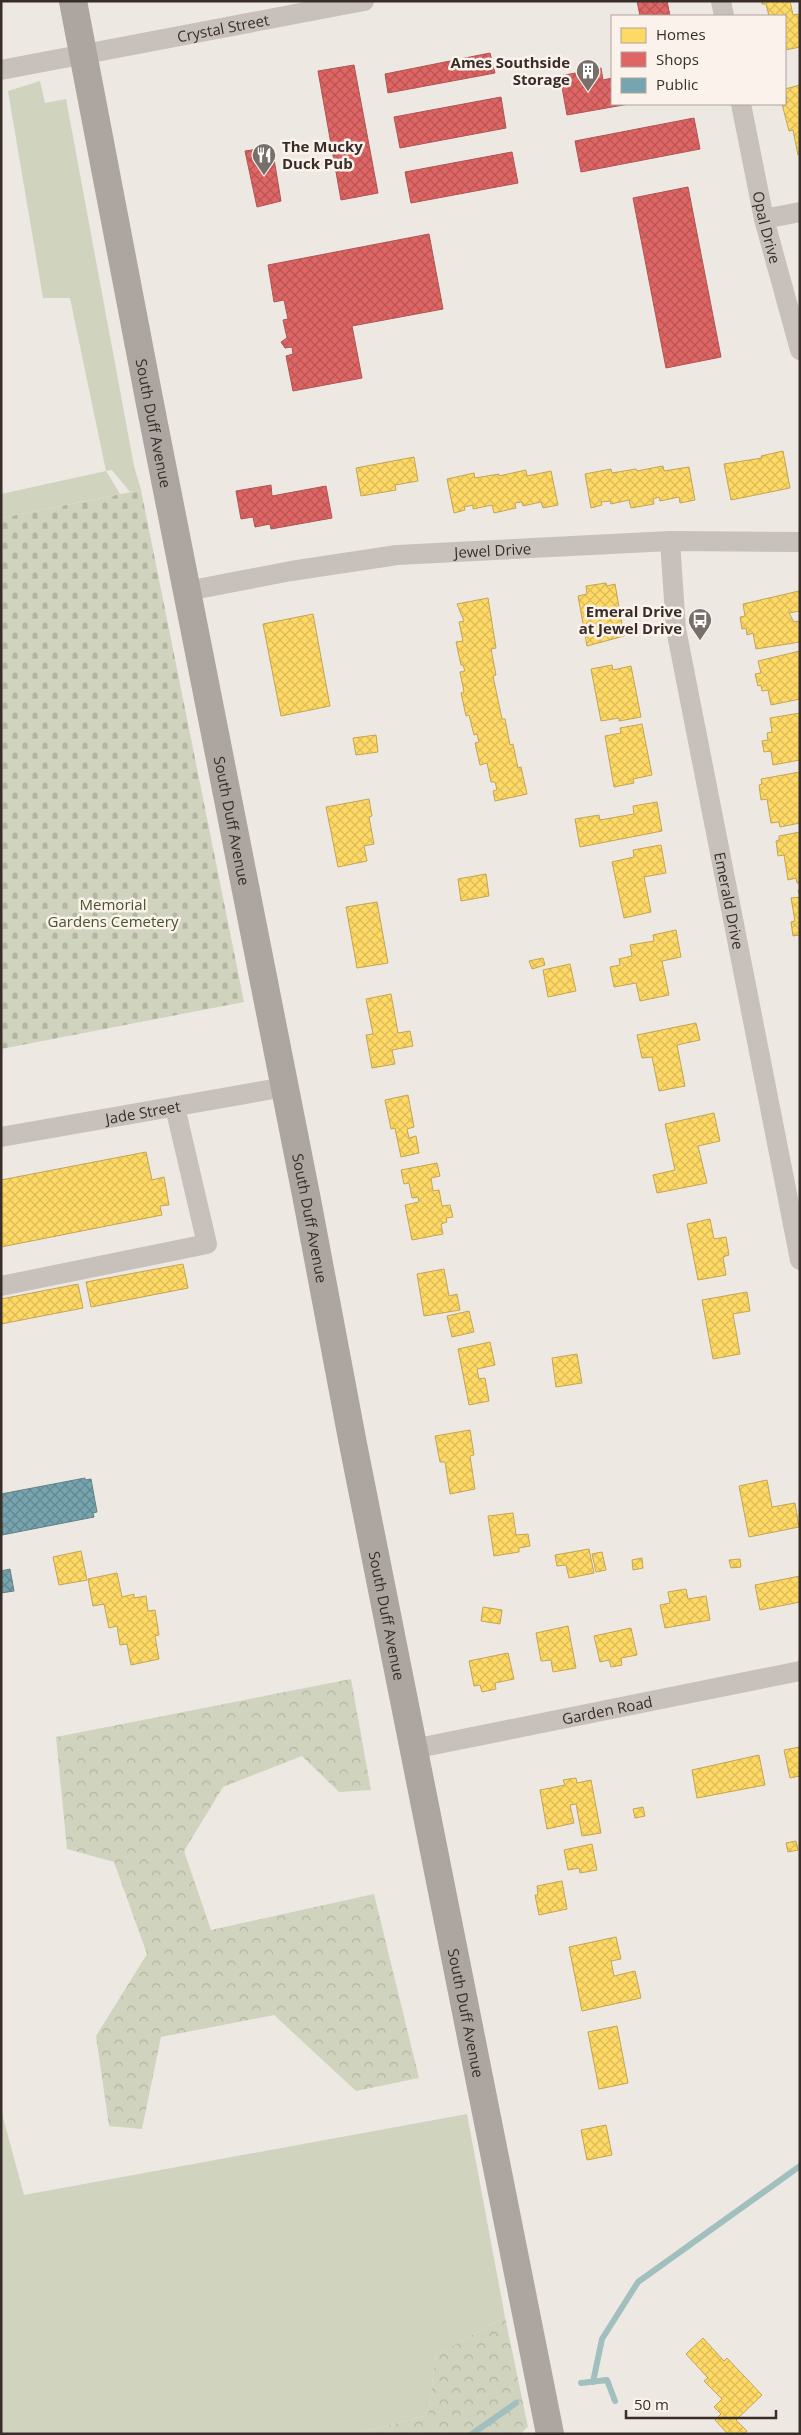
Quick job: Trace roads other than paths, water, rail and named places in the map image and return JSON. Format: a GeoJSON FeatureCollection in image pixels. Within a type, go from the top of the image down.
{"type":"FeatureCollection","features":[{"type":"Feature","properties":{"kind":"main road","name":"South Duff Avenue"},"geometry":{"type":"LineString","coordinates":[[74,1],[83,56],[413,1749],[550,2434]]}},
{"type":"Feature","properties":{"kind":"street","name":"Crystal Street"},"geometry":{"type":"LineString","coordinates":[[1,70],[83,56],[364,1]]}},
{"type":"Feature","properties":{"kind":"street"},"geometry":{"type":"LineString","coordinates":[[721,1],[724,15]]}},
{"type":"Feature","properties":{"kind":"street","name":"Opal Drive"},"geometry":{"type":"LineString","coordinates":[[741,105],[764,219],[800,350]]}},
{"type":"Feature","properties":{"kind":"street"},"geometry":{"type":"LineString","coordinates":[[764,219],[800,212]]}},
{"type":"Feature","properties":{"kind":"street","name":"Jewel Drive"},"geometry":{"type":"LineString","coordinates":[[187,591],[291,571],[396,555],[670,541],[800,542]]}},
{"type":"Feature","properties":{"kind":"street","name":"Emerald Drive"},"geometry":{"type":"LineString","coordinates":[[670,541],[676,629],[800,1260]]}},
{"type":"Feature","properties":{"kind":"street","name":"Jade Street"},"geometry":{"type":"LineString","coordinates":[[1,1137],[285,1087]]}},
{"type":"Feature","properties":{"kind":"street"},"geometry":{"type":"LineString","coordinates":[[1,1286],[206,1244],[175,1107]]}},
{"type":"Feature","properties":{"kind":"street","name":"Garden Road"},"geometry":{"type":"LineString","coordinates":[[413,1749],[800,1671]]}},
{"type":"Feature","properties":{"kind":"waterway"},"geometry":{"type":"LineString","coordinates":[[593,2382],[602,2339],[638,2282],[800,2166]]}},
{"type":"Feature","properties":{"kind":"waterway"},"geometry":{"type":"LineString","coordinates":[[581,2383],[607,2380],[615,2401]]}},
{"type":"Feature","properties":{"kind":"waterway"},"geometry":{"type":"LineString","coordinates":[[472,2434],[516,2403]]}},
{"type":"Feature","properties":{"kind":"place","name":"Ames Southside Storage"},"geometry":{"type":"Point","coordinates":[588,92]}},
{"type":"Feature","properties":{"kind":"place","name":"The Mucky Duck Pub"},"geometry":{"type":"Point","coordinates":[264,176]}},
{"type":"Feature","properties":{"kind":"place","name":"Emeral Drive at Jewel Drive"},"geometry":{"type":"Point","coordinates":[700,641]}},
{"type":"Feature","properties":{"kind":"park label","name":"Memorial Gardens Cemetery"},"geometry":{"type":"Point","coordinates":[113,912]}}]}
